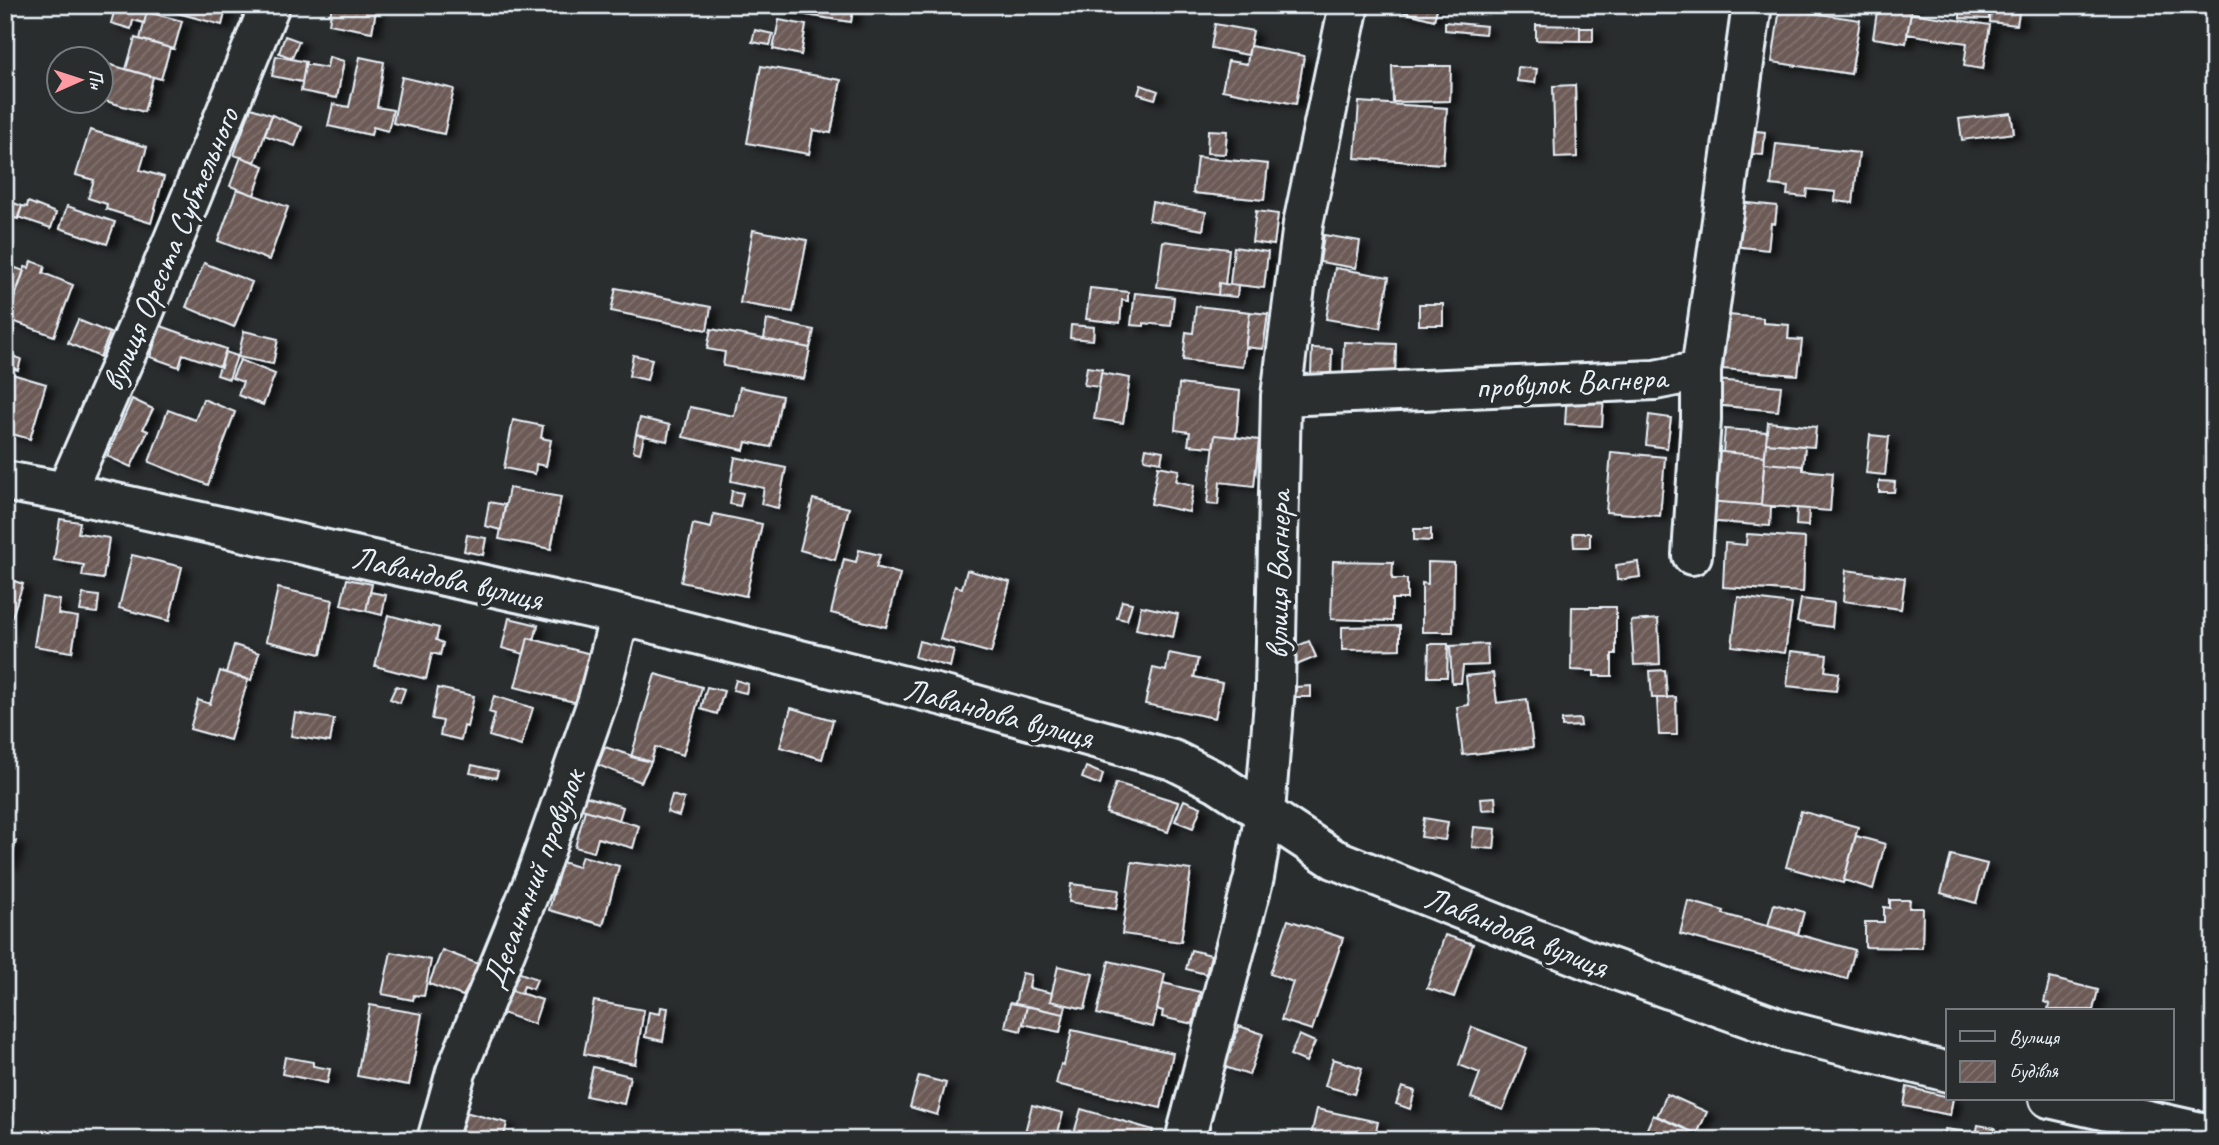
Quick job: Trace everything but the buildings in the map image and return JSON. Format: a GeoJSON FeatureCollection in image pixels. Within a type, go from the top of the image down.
{"type":"FeatureCollection","features":[{"type":"Feature","properties":{"kind":"street","name":"вулиця Ореста Субтельного"},"geometry":{"type":"LineString","coordinates":[[66,492],[137,329],[270,5]]}},
{"type":"Feature","properties":{"kind":"street","name":"вулиця Вагнера"},"geometry":{"type":"LineString","coordinates":[[1185,1140],[1254,877],[1265,812],[1275,689],[1281,396],[1303,224],[1349,5]]}},
{"type":"Feature","properties":{"kind":"street","name":"провулок Вагнера"},"geometry":{"type":"LineString","coordinates":[[1281,396],[1655,380],[1701,371],[1752,5]]}},
{"type":"Feature","properties":{"kind":"street"},"geometry":{"type":"LineString","coordinates":[[1692,555],[1701,419],[1701,371]]}},
{"type":"Feature","properties":{"kind":"street","name":"Лавандова вулиця"},"geometry":{"type":"LineString","coordinates":[[5,481],[66,492],[620,615],[948,697],[1173,760],[1217,782],[1334,859],[1588,960],[1784,1030],[1946,1071]]}},
{"type":"Feature","properties":{"kind":"street","name":"Десантний провулок"},"geometry":{"type":"LineString","coordinates":[[437,1140],[456,1072],[536,876],[589,725],[620,615]]}},
{"type":"Feature","properties":{"kind":"street"},"geometry":{"type":"LineString","coordinates":[[2058,1100],[2214,1135]]}}]}
